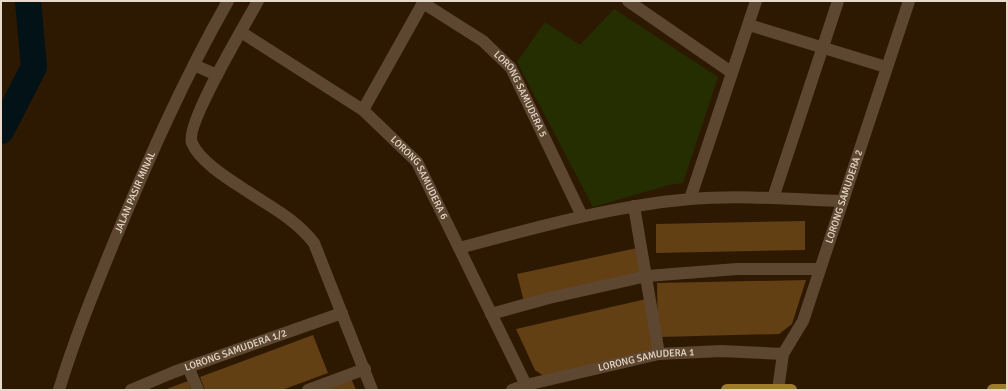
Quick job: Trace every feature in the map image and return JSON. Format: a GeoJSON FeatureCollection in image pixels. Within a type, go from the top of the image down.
{"type":"FeatureCollection","features":[{"type":"Feature","properties":{"kind":"main road"},"geometry":{"type":"LineString","coordinates":[[727,390],[790,390]]}},
{"type":"Feature","properties":{"kind":"main road"},"geometry":{"type":"LineString","coordinates":[[993,390],[1007,390]]}},
{"type":"Feature","properties":{"kind":"street","name":"JALAN PASIR MINAL"},"geometry":{"type":"LineString","coordinates":[[59,390],[99,278],[138,186],[194,65],[228,1]]}},
{"type":"Feature","properties":{"kind":"street"},"geometry":{"type":"LineString","coordinates":[[258,1],[217,75],[194,122],[190,136],[192,144],[216,170],[302,228],[314,243],[372,390]]}},
{"type":"Feature","properties":{"kind":"street"},"geometry":{"type":"LineString","coordinates":[[628,1],[732,72]]}},
{"type":"Feature","properties":{"kind":"street"},"geometry":{"type":"LineString","coordinates":[[690,199],[756,1]]}},
{"type":"Feature","properties":{"kind":"street"},"geometry":{"type":"LineString","coordinates":[[774,198],[838,1]]}},
{"type":"Feature","properties":{"kind":"street","name":"LORONG SAMUDERA 2"},"geometry":{"type":"LineString","coordinates":[[778,390],[783,354],[802,321],[909,1]]}},
{"type":"Feature","properties":{"kind":"street"},"geometry":{"type":"LineString","coordinates":[[363,110],[423,2]]}},
{"type":"Feature","properties":{"kind":"street","name":"LORONG SAMUDERA 5"},"geometry":{"type":"LineString","coordinates":[[423,2],[483,41],[511,68],[582,216]]}},
{"type":"Feature","properties":{"kind":"street"},"geometry":{"type":"LineString","coordinates":[[748,26],[886,67]]}},
{"type":"Feature","properties":{"kind":"street","name":"LORONG SAMUDERA 6"},"geometry":{"type":"LineString","coordinates":[[241,32],[363,110],[417,162],[526,385]]}},
{"type":"Feature","properties":{"kind":"street"},"geometry":{"type":"LineString","coordinates":[[194,65],[217,75]]}},
{"type":"Feature","properties":{"kind":"street"},"geometry":{"type":"LineString","coordinates":[[459,248],[582,216],[634,206],[690,199],[774,198],[841,201]]}},
{"type":"Feature","properties":{"kind":"street"},"geometry":{"type":"LineString","coordinates":[[634,206],[659,354]]}},
{"type":"Feature","properties":{"kind":"street"},"geometry":{"type":"LineString","coordinates":[[491,314],[549,298],[647,276],[737,269],[820,269]]}},
{"type":"Feature","properties":{"kind":"street","name":"LORONG SAMUDERA 1/2"},"geometry":{"type":"LineString","coordinates":[[131,390],[188,367],[342,313]]}},
{"type":"Feature","properties":{"kind":"street","name":"LORONG SAMUDERA 1"},"geometry":{"type":"LineString","coordinates":[[512,390],[526,385],[659,354],[721,351],[783,354]]}},
{"type":"Feature","properties":{"kind":"street"},"geometry":{"type":"LineString","coordinates":[[188,367],[198,390]]}},
{"type":"Feature","properties":{"kind":"street"},"geometry":{"type":"LineString","coordinates":[[308,390],[364,369]]}},
{"type":"Feature","properties":{"kind":"green space"},"geometry":{"type":"Polygon","coordinates":[[[614,9],[718,77],[683,183],[669,185],[593,207],[517,62],[545,22],[580,45],[614,9]]]}},
{"type":"Feature","properties":{"kind":"building"},"geometry":{"type":"Polygon","coordinates":[[[805,221],[805,250],[656,253],[656,224],[805,221]]]}},
{"type":"Feature","properties":{"kind":"building"},"geometry":{"type":"Polygon","coordinates":[[[637,248],[644,276],[524,302],[517,274],[637,248]]]}},
{"type":"Feature","properties":{"kind":"building"},"geometry":{"type":"Polygon","coordinates":[[[806,280],[792,324],[779,334],[658,337],[657,283],[806,280]]]}},
{"type":"Feature","properties":{"kind":"building"},"geometry":{"type":"Polygon","coordinates":[[[646,299],[654,352],[548,379],[535,370],[516,329],[646,299]]]}},
{"type":"Feature","properties":{"kind":"building"},"geometry":{"type":"Polygon","coordinates":[[[313,335],[328,373],[282,390],[205,390],[200,377],[313,335]]]}},
{"type":"Feature","properties":{"kind":"building"},"geometry":{"type":"Polygon","coordinates":[[[351,378],[356,390],[318,390],[351,378]]]}},
{"type":"Feature","properties":{"kind":"building"},"geometry":{"type":"Polygon","coordinates":[[[188,381],[191,390],[164,390],[188,381]]]}},
{"type":"Feature","properties":{"kind":"waterway"},"geometry":{"type":"LineString","coordinates":[[1,131],[34,67],[28,1]]}}]}
